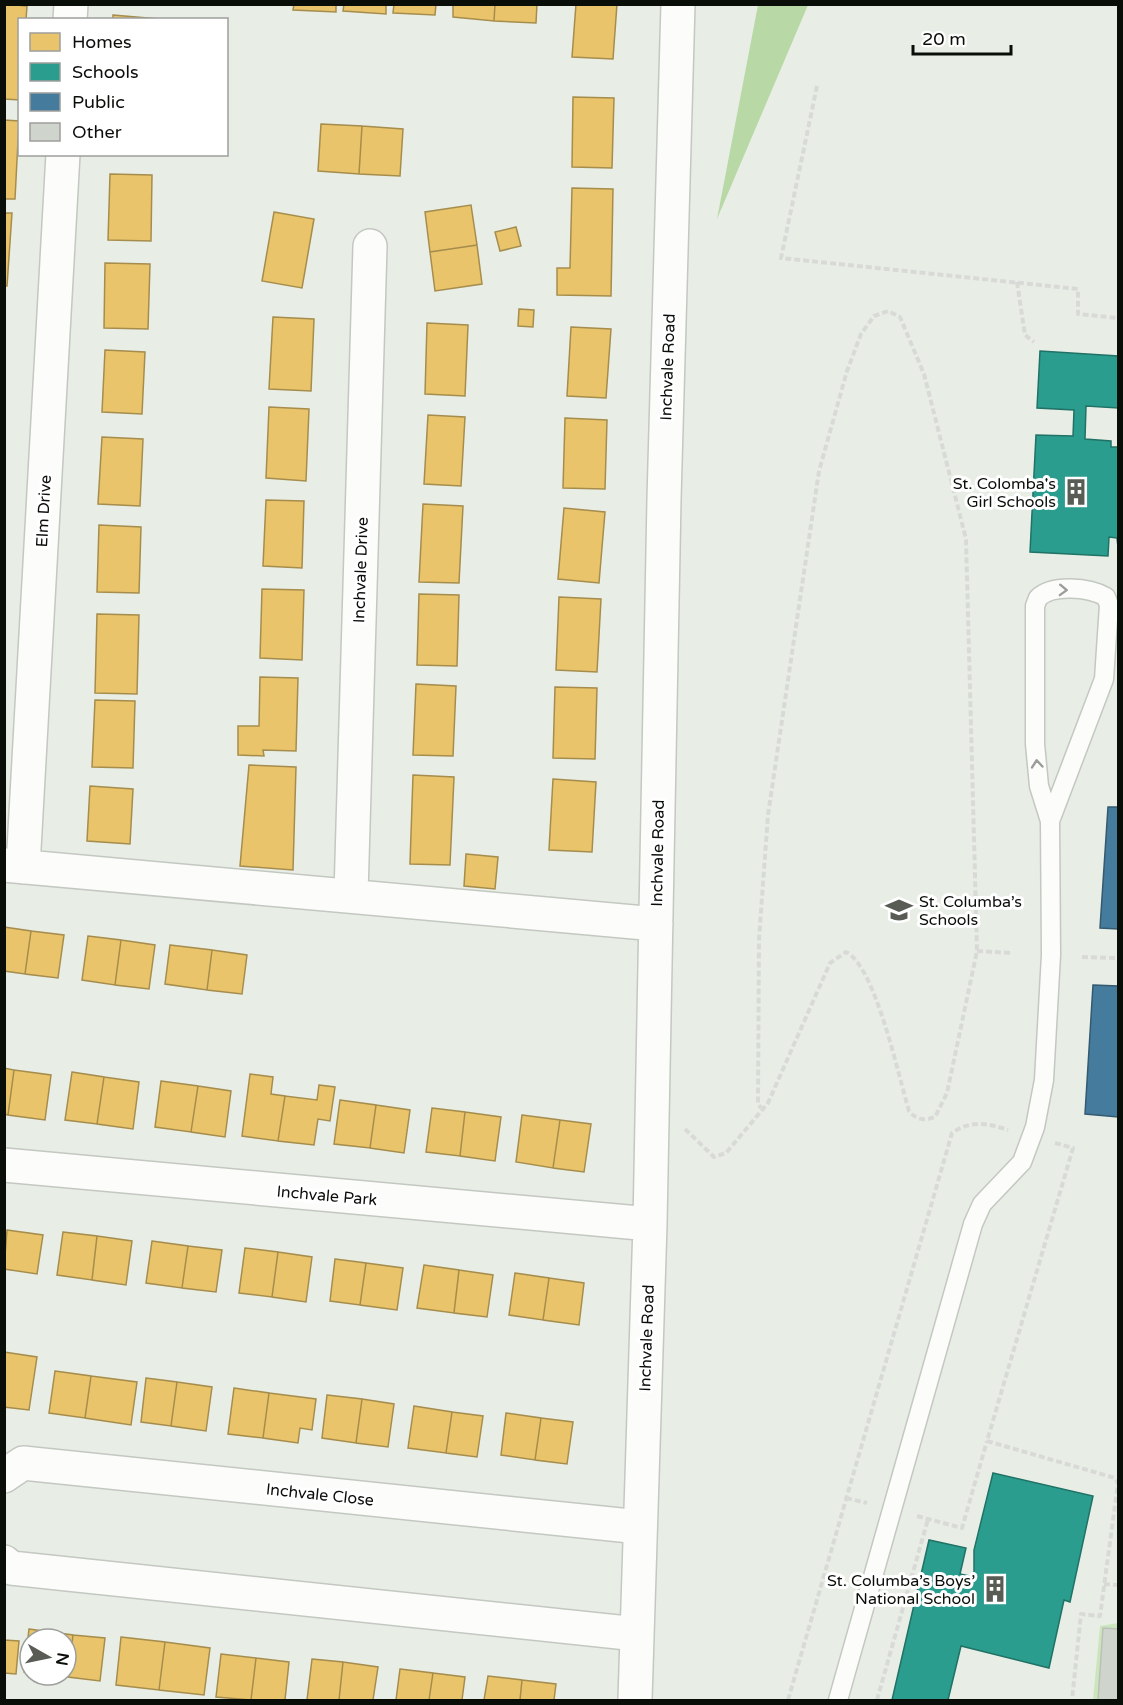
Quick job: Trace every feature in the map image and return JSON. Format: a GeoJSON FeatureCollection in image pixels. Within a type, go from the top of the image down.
{"type":"FeatureCollection","features":[{"type":"Feature","properties":{"kind":"street","name":"Inchvale Road"},"geometry":{"type":"LineString","coordinates":[[635,1701],[650,1224],[663,510],[678,4]]}},
{"type":"Feature","properties":{"kind":"street","name":"Elm Drive"},"geometry":{"type":"LineString","coordinates":[[14,866],[63,156]]}},
{"type":"Feature","properties":{"kind":"street","name":"Inchvale Drive"},"geometry":{"type":"LineString","coordinates":[[351,894],[369,246]]}},
{"type":"Feature","properties":{"kind":"street"},"geometry":{"type":"LineString","coordinates":[[14,866],[351,894],[656,924]]}},
{"type":"Feature","properties":{"kind":"street","name":"Inchvale Park"},"geometry":{"type":"LineString","coordinates":[[4,1165],[650,1224]]}},
{"type":"Feature","properties":{"kind":"street","name":"Inchvale Close"},"geometry":{"type":"LineString","coordinates":[[4,1476],[23,1463],[640,1527]]}},
{"type":"Feature","properties":{"kind":"street"},"geometry":{"type":"LineString","coordinates":[[4,1562],[10,1568],[637,1634]]}},
{"type":"Feature","properties":{"kind":"lane"},"geometry":{"type":"LineString","coordinates":[[838,1701],[973,1224],[982,1204],[1022,1162],[1035,1127],[1044,1080],[1051,955],[1050,821],[1039,786],[1035,744],[1035,606],[1038,598],[1051,589],[1092,590],[1106,597],[1109,605],[1104,679],[1050,821]]}},
{"type":"Feature","properties":{"kind":"path"},"geometry":{"type":"LineString","coordinates":[[817,86],[781,258],[1078,289],[1078,314],[1119,318]]}},
{"type":"Feature","properties":{"kind":"path"},"geometry":{"type":"LineString","coordinates":[[1017,282],[1025,335],[1034,342]]}},
{"type":"Feature","properties":{"kind":"path"},"geometry":{"type":"LineString","coordinates":[[652,1116],[673,1117],[707,1153],[714,1157],[726,1153],[761,1108],[768,1103],[830,963],[846,952],[862,966],[876,999],[909,1112],[913,1117],[922,1120],[935,1117],[947,1093],[977,951],[966,539],[924,374],[900,317],[888,311],[874,316],[861,334],[847,371],[822,460],[814,505],[768,815],[759,939],[758,1104],[761,1108]]}},
{"type":"Feature","properties":{"kind":"path"},"geometry":{"type":"LineString","coordinates":[[977,951],[1011,953]]}},
{"type":"Feature","properties":{"kind":"path"},"geometry":{"type":"LineString","coordinates":[[1082,957],[1119,958]]}},
{"type":"Feature","properties":{"kind":"path"},"geometry":{"type":"LineString","coordinates":[[788,1701],[952,1133],[964,1124],[992,1125],[1017,1132]]}},
{"type":"Feature","properties":{"kind":"path"},"geometry":{"type":"LineString","coordinates":[[912,1515],[962,1528],[1073,1148],[1049,1141]]}},
{"type":"Feature","properties":{"kind":"path"},"geometry":{"type":"LineString","coordinates":[[987,1442],[1116,1478],[1118,1483],[1100,1616],[1081,1614],[1072,1701]]}},
{"type":"Feature","properties":{"kind":"path"},"geometry":{"type":"LineString","coordinates":[[846,1498],[873,1505]]}},
{"type":"Feature","properties":{"kind":"path"},"geometry":{"type":"LineString","coordinates":[[877,1701],[928,1519]]}},
{"type":"Feature","properties":{"kind":"path"},"geometry":{"type":"LineString","coordinates":[[1104,1584],[1119,1585]]}},
{"type":"Feature","properties":{"kind":"green space"},"geometry":{"type":"Polygon","coordinates":[[[758,5],[808,5],[717,219],[758,5]]]}},
{"type":"Feature","properties":{"kind":"green space"},"geometry":{"type":"Polygon","coordinates":[[[1118,1623],[1118,1700],[1093,1700],[1100,1626],[1118,1623]]]}},
{"type":"Feature","properties":{"kind":"building: Homes"},"geometry":{"type":"Polygon","coordinates":[[[4,4],[27,6],[26,18],[18,18],[18,100],[4,99],[4,4]]]}},
{"type":"Feature","properties":{"kind":"building: Homes"},"geometry":{"type":"Polygon","coordinates":[[[294,4],[336,4],[336,12],[293,10],[294,4]]]}},
{"type":"Feature","properties":{"kind":"building: Homes"},"geometry":{"type":"Polygon","coordinates":[[[344,4],[386,4],[386,14],[343,11],[344,4]]]}},
{"type":"Feature","properties":{"kind":"building: Homes"},"geometry":{"type":"Polygon","coordinates":[[[394,4],[436,4],[435,15],[393,13],[394,4]]]}},
{"type":"Feature","properties":{"kind":"building: Homes"},"geometry":{"type":"Polygon","coordinates":[[[453,4],[495,4],[494,21],[453,17],[453,4]]]}},
{"type":"Feature","properties":{"kind":"building: Homes"},"geometry":{"type":"Polygon","coordinates":[[[495,4],[537,4],[536,23],[494,21],[495,4]]]}},
{"type":"Feature","properties":{"kind":"building: Homes"},"geometry":{"type":"Polygon","coordinates":[[[576,4],[617,4],[613,59],[572,57],[576,4]]]}},
{"type":"Feature","properties":{"kind":"building: Homes"},"geometry":{"type":"Polygon","coordinates":[[[113,15],[148,18],[113,18],[113,15]]]}},
{"type":"Feature","properties":{"kind":"building: Homes"},"geometry":{"type":"Polygon","coordinates":[[[573,97],[614,98],[612,168],[572,167],[573,97]]]}},
{"type":"Feature","properties":{"kind":"building: Homes"},"geometry":{"type":"Polygon","coordinates":[[[4,120],[18,121],[15,199],[4,199],[4,120]]]}},
{"type":"Feature","properties":{"kind":"building: Homes"},"geometry":{"type":"Polygon","coordinates":[[[321,124],[362,126],[359,174],[318,171],[321,124]]]}},
{"type":"Feature","properties":{"kind":"building: Homes"},"geometry":{"type":"Polygon","coordinates":[[[362,126],[403,129],[400,176],[359,174],[362,126]]]}},
{"type":"Feature","properties":{"kind":"building: Homes"},"geometry":{"type":"Polygon","coordinates":[[[110,174],[152,175],[151,241],[108,240],[110,174]]]}},
{"type":"Feature","properties":{"kind":"building: Homes"},"geometry":{"type":"Polygon","coordinates":[[[572,188],[613,189],[611,296],[557,295],[557,268],[570,268],[572,188]]]}},
{"type":"Feature","properties":{"kind":"building: Homes"},"geometry":{"type":"Polygon","coordinates":[[[471,205],[477,245],[430,252],[425,212],[471,205]]]}},
{"type":"Feature","properties":{"kind":"building: Homes"},"geometry":{"type":"Polygon","coordinates":[[[274,212],[314,219],[302,288],[262,281],[274,212]]]}},
{"type":"Feature","properties":{"kind":"building: Homes"},"geometry":{"type":"Polygon","coordinates":[[[4,213],[12,213],[7,286],[4,286],[4,213]]]}},
{"type":"Feature","properties":{"kind":"building: Homes"},"geometry":{"type":"Polygon","coordinates":[[[516,227],[521,246],[500,251],[495,232],[516,227]]]}},
{"type":"Feature","properties":{"kind":"building: Homes"},"geometry":{"type":"Polygon","coordinates":[[[477,245],[482,284],[435,291],[430,252],[477,245]]]}},
{"type":"Feature","properties":{"kind":"building: Homes"},"geometry":{"type":"Polygon","coordinates":[[[105,263],[150,264],[148,329],[104,328],[105,263]]]}},
{"type":"Feature","properties":{"kind":"building: Homes"},"geometry":{"type":"Polygon","coordinates":[[[519,309],[534,310],[533,327],[518,326],[519,309]]]}},
{"type":"Feature","properties":{"kind":"building: Homes"},"geometry":{"type":"Polygon","coordinates":[[[273,317],[314,319],[311,391],[269,389],[273,317]]]}},
{"type":"Feature","properties":{"kind":"building: Homes"},"geometry":{"type":"Polygon","coordinates":[[[427,323],[468,325],[465,396],[425,394],[427,323]]]}},
{"type":"Feature","properties":{"kind":"building: Homes"},"geometry":{"type":"Polygon","coordinates":[[[571,327],[611,329],[606,398],[567,396],[571,327]]]}},
{"type":"Feature","properties":{"kind":"building: Homes"},"geometry":{"type":"Polygon","coordinates":[[[105,350],[145,352],[142,414],[102,412],[105,350]]]}},
{"type":"Feature","properties":{"kind":"building: Homes"},"geometry":{"type":"Polygon","coordinates":[[[269,407],[309,409],[306,481],[266,478],[269,407]]]}},
{"type":"Feature","properties":{"kind":"building: Homes"},"geometry":{"type":"Polygon","coordinates":[[[428,415],[465,417],[461,486],[424,484],[428,415]]]}},
{"type":"Feature","properties":{"kind":"building: Homes"},"geometry":{"type":"Polygon","coordinates":[[[565,418],[607,420],[605,489],[563,488],[565,418]]]}},
{"type":"Feature","properties":{"kind":"building: Homes"},"geometry":{"type":"Polygon","coordinates":[[[102,437],[143,439],[140,506],[98,504],[102,437]]]}},
{"type":"Feature","properties":{"kind":"building: Homes"},"geometry":{"type":"Polygon","coordinates":[[[266,500],[304,501],[302,568],[263,566],[266,500]]]}},
{"type":"Feature","properties":{"kind":"building: Homes"},"geometry":{"type":"Polygon","coordinates":[[[423,504],[463,506],[459,583],[419,582],[423,504]]]}},
{"type":"Feature","properties":{"kind":"building: Homes"},"geometry":{"type":"Polygon","coordinates":[[[564,508],[605,512],[599,583],[558,579],[564,508]]]}},
{"type":"Feature","properties":{"kind":"building: Homes"},"geometry":{"type":"Polygon","coordinates":[[[99,525],[141,527],[139,593],[97,592],[99,525]]]}},
{"type":"Feature","properties":{"kind":"building: Homes"},"geometry":{"type":"Polygon","coordinates":[[[262,589],[304,590],[302,660],[260,658],[262,589]]]}},
{"type":"Feature","properties":{"kind":"building: Homes"},"geometry":{"type":"Polygon","coordinates":[[[419,594],[459,595],[457,666],[417,665],[419,594]]]}},
{"type":"Feature","properties":{"kind":"building: Homes"},"geometry":{"type":"Polygon","coordinates":[[[559,597],[601,599],[597,672],[556,670],[559,597]]]}},
{"type":"Feature","properties":{"kind":"building: Homes"},"geometry":{"type":"Polygon","coordinates":[[[97,614],[139,615],[137,694],[95,693],[97,614]]]}},
{"type":"Feature","properties":{"kind":"building: Homes"},"geometry":{"type":"Polygon","coordinates":[[[260,677],[298,678],[296,751],[263,750],[264,756],[238,755],[238,726],[259,726],[260,677]]]}},
{"type":"Feature","properties":{"kind":"building: Homes"},"geometry":{"type":"Polygon","coordinates":[[[416,684],[456,686],[453,756],[413,755],[416,684]]]}},
{"type":"Feature","properties":{"kind":"building: Homes"},"geometry":{"type":"Polygon","coordinates":[[[555,687],[597,688],[595,759],[553,758],[555,687]]]}},
{"type":"Feature","properties":{"kind":"building: Homes"},"geometry":{"type":"Polygon","coordinates":[[[95,700],[135,701],[133,768],[92,767],[95,700]]]}},
{"type":"Feature","properties":{"kind":"building: Homes"},"geometry":{"type":"Polygon","coordinates":[[[249,765],[296,767],[293,870],[240,866],[249,765]]]}},
{"type":"Feature","properties":{"kind":"building: Homes"},"geometry":{"type":"Polygon","coordinates":[[[413,775],[454,777],[450,865],[410,864],[413,775]]]}},
{"type":"Feature","properties":{"kind":"building: Homes"},"geometry":{"type":"Polygon","coordinates":[[[553,779],[596,782],[592,852],[549,850],[553,779]]]}},
{"type":"Feature","properties":{"kind":"building: Homes"},"geometry":{"type":"Polygon","coordinates":[[[90,786],[133,789],[130,844],[87,841],[90,786]]]}},
{"type":"Feature","properties":{"kind":"building: Homes"},"geometry":{"type":"Polygon","coordinates":[[[466,854],[498,857],[495,889],[464,886],[466,854]]]}},
{"type":"Feature","properties":{"kind":"building: Homes"},"geometry":{"type":"Polygon","coordinates":[[[4,927],[31,931],[25,974],[4,971],[4,927]]]}},
{"type":"Feature","properties":{"kind":"building: Homes"},"geometry":{"type":"Polygon","coordinates":[[[31,931],[64,935],[58,978],[25,974],[31,931]]]}},
{"type":"Feature","properties":{"kind":"building: Homes"},"geometry":{"type":"Polygon","coordinates":[[[88,936],[121,940],[115,985],[82,980],[88,936]]]}},
{"type":"Feature","properties":{"kind":"building: Homes"},"geometry":{"type":"Polygon","coordinates":[[[121,940],[155,945],[149,989],[115,985],[121,940]]]}},
{"type":"Feature","properties":{"kind":"building: Homes"},"geometry":{"type":"Polygon","coordinates":[[[170,945],[212,950],[207,990],[165,984],[170,945]]]}},
{"type":"Feature","properties":{"kind":"building: Homes"},"geometry":{"type":"Polygon","coordinates":[[[212,950],[247,955],[242,994],[207,990],[212,950]]]}},
{"type":"Feature","properties":{"kind":"building: Homes"},"geometry":{"type":"Polygon","coordinates":[[[4,1068],[14,1070],[8,1115],[4,1114],[4,1068]]]}},
{"type":"Feature","properties":{"kind":"building: Homes"},"geometry":{"type":"Polygon","coordinates":[[[14,1070],[51,1075],[45,1120],[8,1115],[14,1070]]]}},
{"type":"Feature","properties":{"kind":"building: Homes"},"geometry":{"type":"Polygon","coordinates":[[[72,1072],[104,1077],[97,1124],[65,1120],[72,1072]]]}},
{"type":"Feature","properties":{"kind":"building: Homes"},"geometry":{"type":"Polygon","coordinates":[[[250,1074],[273,1077],[271,1094],[285,1096],[278,1141],[242,1136],[250,1074]]]}},
{"type":"Feature","properties":{"kind":"building: Homes"},"geometry":{"type":"Polygon","coordinates":[[[104,1077],[139,1082],[133,1129],[97,1124],[104,1077]]]}},
{"type":"Feature","properties":{"kind":"building: Homes"},"geometry":{"type":"Polygon","coordinates":[[[161,1081],[198,1086],[191,1132],[155,1127],[161,1081]]]}},
{"type":"Feature","properties":{"kind":"building: Homes"},"geometry":{"type":"Polygon","coordinates":[[[319,1085],[335,1087],[330,1121],[318,1119],[314,1145],[278,1141],[285,1096],[317,1100],[319,1085]]]}},
{"type":"Feature","properties":{"kind":"building: Homes"},"geometry":{"type":"Polygon","coordinates":[[[198,1086],[231,1091],[225,1137],[191,1132],[198,1086]]]}},
{"type":"Feature","properties":{"kind":"building: Homes"},"geometry":{"type":"Polygon","coordinates":[[[340,1100],[376,1105],[370,1148],[334,1144],[340,1100]]]}},
{"type":"Feature","properties":{"kind":"building: Homes"},"geometry":{"type":"Polygon","coordinates":[[[376,1105],[410,1110],[404,1153],[370,1148],[376,1105]]]}},
{"type":"Feature","properties":{"kind":"building: Homes"},"geometry":{"type":"Polygon","coordinates":[[[432,1108],[465,1112],[460,1156],[426,1152],[432,1108]]]}},
{"type":"Feature","properties":{"kind":"building: Homes"},"geometry":{"type":"Polygon","coordinates":[[[465,1112],[501,1117],[495,1161],[460,1156],[465,1112]]]}},
{"type":"Feature","properties":{"kind":"building: Homes"},"geometry":{"type":"Polygon","coordinates":[[[522,1115],[560,1120],[553,1168],[516,1162],[522,1115]]]}},
{"type":"Feature","properties":{"kind":"building: Homes"},"geometry":{"type":"Polygon","coordinates":[[[560,1120],[591,1124],[584,1172],[553,1168],[560,1120]]]}},
{"type":"Feature","properties":{"kind":"building: Homes"},"geometry":{"type":"Polygon","coordinates":[[[7,1230],[43,1235],[37,1274],[4,1269],[7,1230]]]}},
{"type":"Feature","properties":{"kind":"building: Homes"},"geometry":{"type":"Polygon","coordinates":[[[63,1232],[97,1236],[92,1280],[57,1275],[63,1232]]]}},
{"type":"Feature","properties":{"kind":"building: Homes"},"geometry":{"type":"Polygon","coordinates":[[[97,1236],[132,1241],[126,1285],[92,1280],[97,1236]]]}},
{"type":"Feature","properties":{"kind":"building: Homes"},"geometry":{"type":"Polygon","coordinates":[[[152,1241],[188,1246],[182,1288],[146,1283],[152,1241]]]}},
{"type":"Feature","properties":{"kind":"building: Homes"},"geometry":{"type":"Polygon","coordinates":[[[188,1246],[222,1250],[216,1292],[182,1288],[188,1246]]]}},
{"type":"Feature","properties":{"kind":"building: Homes"},"geometry":{"type":"Polygon","coordinates":[[[245,1248],[278,1252],[272,1297],[239,1293],[245,1248]]]}},
{"type":"Feature","properties":{"kind":"building: Homes"},"geometry":{"type":"Polygon","coordinates":[[[278,1252],[312,1257],[306,1302],[272,1297],[278,1252]]]}},
{"type":"Feature","properties":{"kind":"building: Homes"},"geometry":{"type":"Polygon","coordinates":[[[335,1259],[366,1263],[360,1305],[330,1301],[335,1259]]]}},
{"type":"Feature","properties":{"kind":"building: Homes"},"geometry":{"type":"Polygon","coordinates":[[[366,1263],[403,1268],[397,1310],[360,1305],[366,1263]]]}},
{"type":"Feature","properties":{"kind":"building: Homes"},"geometry":{"type":"Polygon","coordinates":[[[424,1265],[459,1270],[454,1313],[417,1308],[424,1265]]]}},
{"type":"Feature","properties":{"kind":"building: Homes"},"geometry":{"type":"Polygon","coordinates":[[[459,1270],[493,1275],[487,1317],[454,1313],[459,1270]]]}},
{"type":"Feature","properties":{"kind":"building: Homes"},"geometry":{"type":"Polygon","coordinates":[[[515,1273],[549,1278],[543,1320],[509,1315],[515,1273]]]}},
{"type":"Feature","properties":{"kind":"building: Homes"},"geometry":{"type":"Polygon","coordinates":[[[549,1278],[584,1283],[579,1325],[543,1320],[549,1278]]]}},
{"type":"Feature","properties":{"kind":"building: Homes"},"geometry":{"type":"Polygon","coordinates":[[[4,1352],[37,1357],[29,1410],[4,1407],[4,1352]]]}},
{"type":"Feature","properties":{"kind":"building: Homes"},"geometry":{"type":"Polygon","coordinates":[[[55,1371],[91,1376],[85,1418],[49,1413],[55,1371]]]}},
{"type":"Feature","properties":{"kind":"building: Homes"},"geometry":{"type":"Polygon","coordinates":[[[91,1376],[137,1382],[131,1425],[85,1418],[91,1376]]]}},
{"type":"Feature","properties":{"kind":"building: Homes"},"geometry":{"type":"Polygon","coordinates":[[[146,1378],[177,1382],[171,1426],[141,1422],[146,1378]]]}},
{"type":"Feature","properties":{"kind":"building: Homes"},"geometry":{"type":"Polygon","coordinates":[[[177,1382],[212,1387],[206,1431],[171,1426],[177,1382]]]}},
{"type":"Feature","properties":{"kind":"building: Homes"},"geometry":{"type":"Polygon","coordinates":[[[234,1388],[269,1393],[263,1438],[228,1434],[234,1388]]]}},
{"type":"Feature","properties":{"kind":"building: Homes"},"geometry":{"type":"Polygon","coordinates":[[[269,1393],[316,1399],[312,1430],[300,1428],[298,1443],[263,1438],[269,1393]]]}},
{"type":"Feature","properties":{"kind":"building: Homes"},"geometry":{"type":"Polygon","coordinates":[[[327,1395],[362,1399],[356,1443],[322,1438],[327,1395]]]}},
{"type":"Feature","properties":{"kind":"building: Homes"},"geometry":{"type":"Polygon","coordinates":[[[362,1399],[394,1404],[388,1447],[356,1443],[362,1399]]]}},
{"type":"Feature","properties":{"kind":"building: Homes"},"geometry":{"type":"Polygon","coordinates":[[[414,1406],[452,1412],[446,1453],[408,1448],[414,1406]]]}},
{"type":"Feature","properties":{"kind":"building: Homes"},"geometry":{"type":"Polygon","coordinates":[[[452,1412],[483,1416],[477,1457],[446,1453],[452,1412]]]}},
{"type":"Feature","properties":{"kind":"building: Homes"},"geometry":{"type":"Polygon","coordinates":[[[506,1413],[541,1418],[535,1460],[501,1455],[506,1413]]]}},
{"type":"Feature","properties":{"kind":"building: Homes"},"geometry":{"type":"Polygon","coordinates":[[[541,1418],[573,1422],[567,1464],[535,1460],[541,1418]]]}},
{"type":"Feature","properties":{"kind":"building: Homes"},"geometry":{"type":"Polygon","coordinates":[[[78,1635],[105,1638],[100,1681],[78,1678],[78,1635]]]}},
{"type":"Feature","properties":{"kind":"building: Homes"},"geometry":{"type":"Polygon","coordinates":[[[121,1637],[165,1642],[159,1690],[116,1685],[121,1637]]]}},
{"type":"Feature","properties":{"kind":"building: Homes"},"geometry":{"type":"Polygon","coordinates":[[[4,1640],[18,1641],[16,1674],[4,1673],[4,1640]]]}},
{"type":"Feature","properties":{"kind":"building: Homes"},"geometry":{"type":"Polygon","coordinates":[[[165,1642],[210,1648],[204,1695],[159,1690],[165,1642]]]}},
{"type":"Feature","properties":{"kind":"building: Homes"},"geometry":{"type":"Polygon","coordinates":[[[221,1654],[256,1658],[251,1700],[216,1697],[221,1654]]]}},
{"type":"Feature","properties":{"kind":"building: Homes"},"geometry":{"type":"Polygon","coordinates":[[[256,1658],[289,1662],[285,1700],[251,1700],[256,1658]]]}},
{"type":"Feature","properties":{"kind":"building: Homes"},"geometry":{"type":"Polygon","coordinates":[[[312,1659],[343,1662],[339,1700],[307,1700],[312,1659]]]}},
{"type":"Feature","properties":{"kind":"building: Homes"},"geometry":{"type":"Polygon","coordinates":[[[343,1662],[378,1667],[373,1700],[339,1700],[343,1662]]]}},
{"type":"Feature","properties":{"kind":"building: Homes"},"geometry":{"type":"Polygon","coordinates":[[[400,1669],[433,1673],[429,1700],[396,1700],[400,1669]]]}},
{"type":"Feature","properties":{"kind":"building: Homes"},"geometry":{"type":"Polygon","coordinates":[[[433,1673],[465,1677],[462,1700],[429,1700],[433,1673]]]}},
{"type":"Feature","properties":{"kind":"building: Homes"},"geometry":{"type":"Polygon","coordinates":[[[488,1676],[522,1680],[520,1700],[484,1700],[488,1676]]]}},
{"type":"Feature","properties":{"kind":"building: Homes"},"geometry":{"type":"Polygon","coordinates":[[[522,1680],[556,1684],[554,1700],[520,1700],[522,1680]]]}},
{"type":"Feature","properties":{"kind":"building: Schools","name":"St. Colomba's Girl Schools"},"geometry":{"type":"Polygon","coordinates":[[[1040,351],[1118,356],[1118,408],[1086,406],[1085,439],[1111,441],[1111,447],[1118,447],[1118,547],[1117,538],[1109,537],[1108,556],[1030,552],[1036,435],[1073,436],[1074,410],[1037,408],[1040,351]]]}},
{"type":"Feature","properties":{"kind":"building: Schools","name":"St. Columba’s Boys’ National School"},"geometry":{"type":"Polygon","coordinates":[[[993,1473],[1093,1496],[1070,1602],[1064,1600],[1049,1668],[961,1646],[948,1700],[892,1700],[929,1540],[966,1548],[960,1574],[974,1577],[974,1550],[993,1473]]]}},
{"type":"Feature","properties":{"kind":"building: Public"},"geometry":{"type":"Polygon","coordinates":[[[1108,807],[1118,807],[1118,929],[1100,928],[1108,807]]]}},
{"type":"Feature","properties":{"kind":"building: Public"},"geometry":{"type":"Polygon","coordinates":[[[1093,985],[1118,986],[1118,1117],[1085,1114],[1093,985]]]}},
{"type":"Feature","properties":{"kind":"building: Other"},"geometry":{"type":"Polygon","coordinates":[[[1103,1628],[1118,1629],[1118,1700],[1098,1700],[1103,1628]]]}},
{"type":"Feature","properties":{"kind":"place","name":"St. Colomba's Girl Schools"},"geometry":{"type":"Point","coordinates":[1076,492]}},
{"type":"Feature","properties":{"kind":"place","name":"St. Columba’s Schools"},"geometry":{"type":"Point","coordinates":[899,910]}},
{"type":"Feature","properties":{"kind":"place","name":"St. Columba’s Boys’ National School"},"geometry":{"type":"Point","coordinates":[995,1589]}}]}
